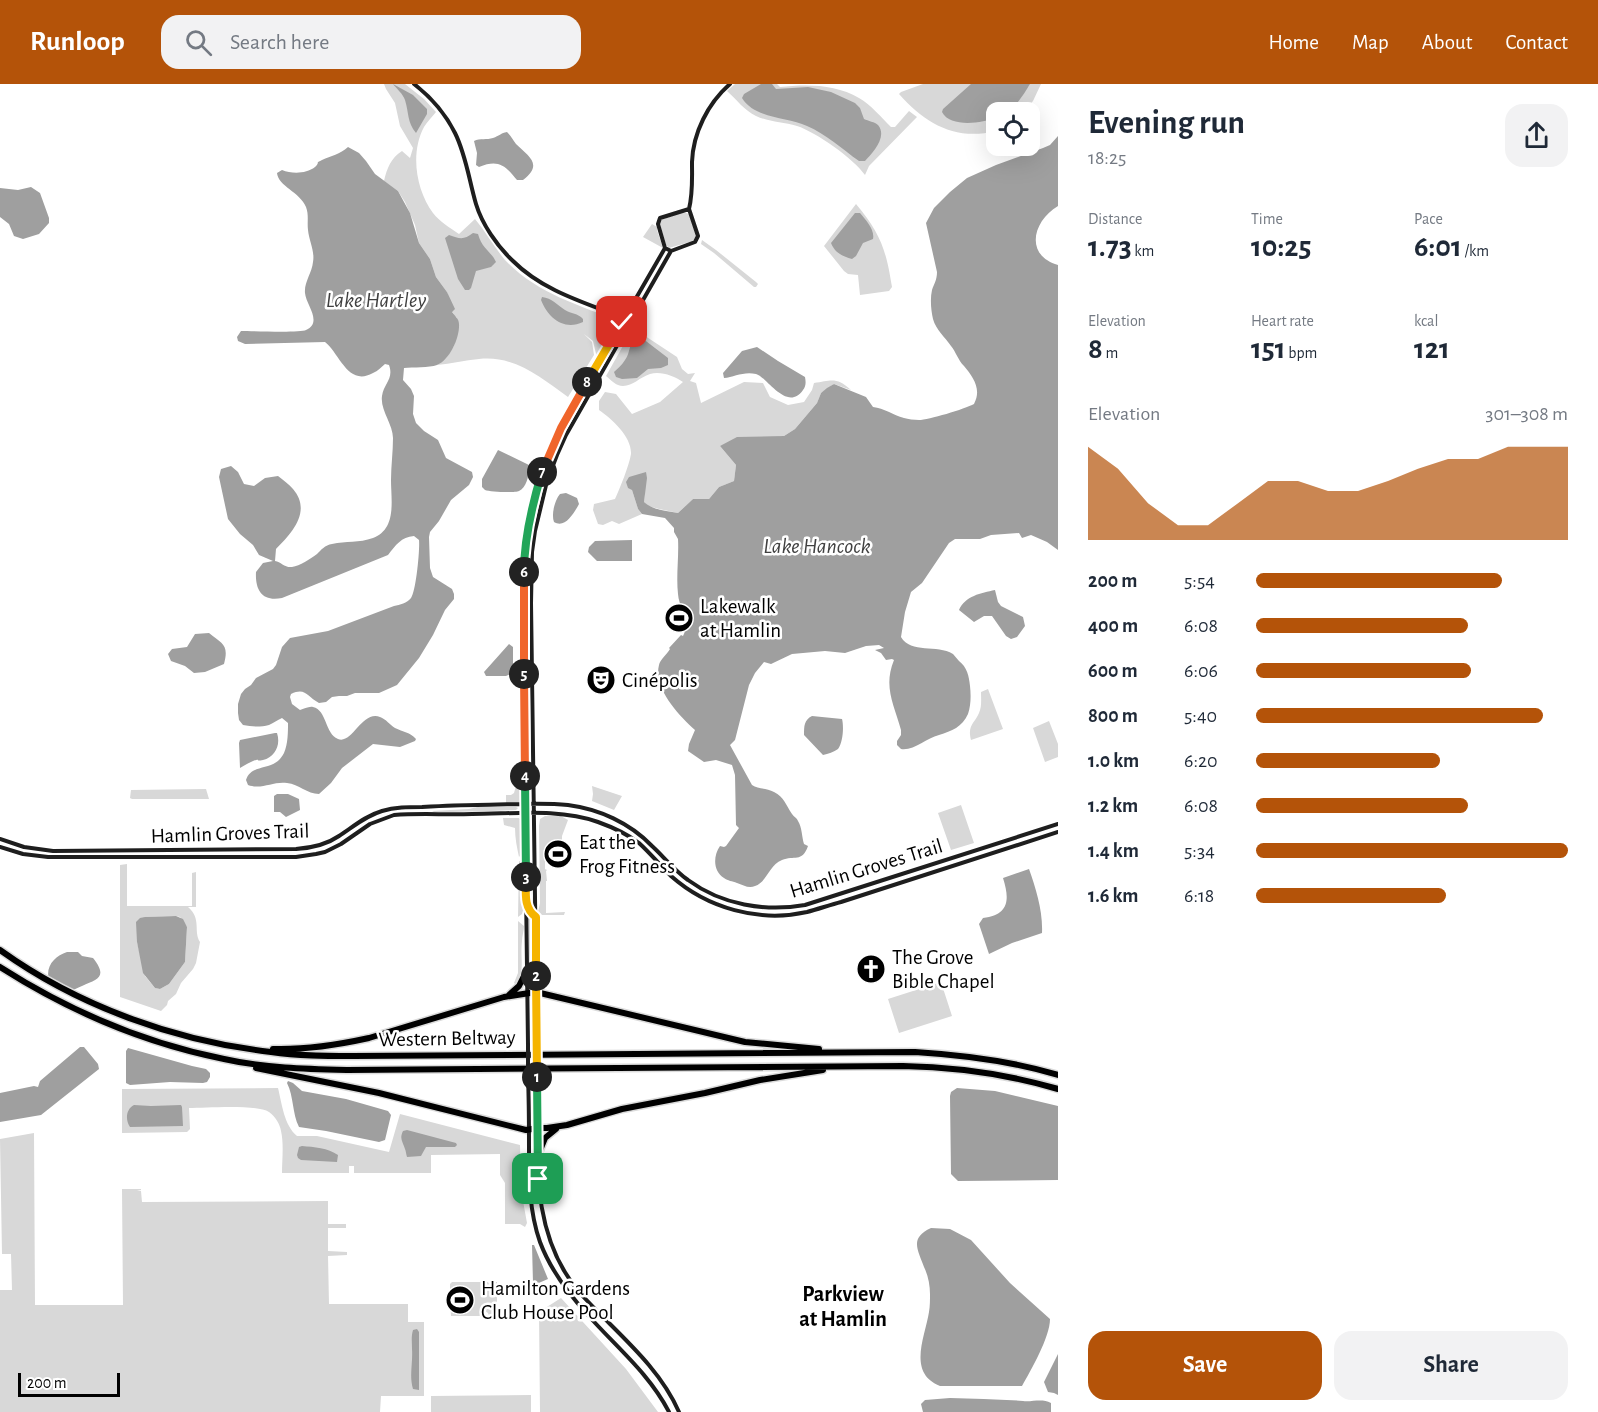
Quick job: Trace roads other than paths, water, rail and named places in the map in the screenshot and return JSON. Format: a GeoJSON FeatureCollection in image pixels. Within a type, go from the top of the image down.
{"type":"FeatureCollection","features":[{"type":"Feature","properties":{"kind":"highway","name":"Western Beltway"},"geometry":{"type":"LineString","coordinates":[[0,950],[38,975],[80,997],[143,1023],[179,1034],[283,1054],[319,1056],[915,1052],[1003,1062],[1058,1075]]}},
{"type":"Feature","properties":{"kind":"highway","name":"Western Beltway"},"geometry":{"type":"LineString","coordinates":[[0,967],[68,1006],[109,1025],[143,1037],[226,1060],[295,1068],[347,1070],[921,1066],[999,1075],[1058,1089]]}},
{"type":"Feature","properties":{"kind":"highway"},"geometry":{"type":"LineString","coordinates":[[504,997],[515,991],[527,970]]}},
{"type":"Feature","properties":{"kind":"highway"},"geometry":{"type":"LineString","coordinates":[[245,1048],[303,1048],[347,1043],[504,997],[536,992],[745,1042],[849,1052]]}},
{"type":"Feature","properties":{"kind":"highway"},"geometry":{"type":"LineString","coordinates":[[226,1060],[379,1093],[524,1130],[567,1125]]}},
{"type":"Feature","properties":{"kind":"highway"},"geometry":{"type":"LineString","coordinates":[[538,1155],[547,1135],[554,1130],[622,1109],[779,1076],[868,1066]]}},
{"type":"Feature","properties":{"kind":"street"},"geometry":{"type":"LineString","coordinates":[[414,84],[436,104],[456,134],[476,206],[494,238],[512,261],[555,291],[631,321]]}},
{"type":"Feature","properties":{"kind":"street"},"geometry":{"type":"LineString","coordinates":[[665,248],[671,250],[695,242],[698,236],[689,209],[693,183],[693,152],[702,120],[714,100],[730,84]]}},
{"type":"Feature","properties":{"kind":"street"},"geometry":{"type":"LineString","coordinates":[[669,1412],[644,1373],[581,1308],[552,1269],[540,1242],[530,1195],[524,569],[529,519],[550,450],[665,248],[658,224],[660,218],[689,209]]}},
{"type":"Feature","properties":{"kind":"street"},"geometry":{"type":"LineString","coordinates":[[671,250],[566,435],[557,455],[541,501],[535,531],[531,593],[538,1155],[541,1212],[555,1252],[579,1292],[654,1372],[673,1398],[679,1412]]}},
{"type":"Feature","properties":{"kind":"street","name":"Hamlin Groves Trail"},"geometry":{"type":"LineString","coordinates":[[0,839],[24,847],[53,851],[296,849],[323,844],[340,836],[364,818],[389,809],[568,805],[608,816],[629,827],[643,837],[676,870],[700,888],[747,906],[780,908],[805,904],[1058,824]]}},
{"type":"Feature","properties":{"kind":"street","name":"Hamlin Groves Trail"},"geometry":{"type":"LineString","coordinates":[[0,847],[23,854],[48,857],[296,857],[325,852],[370,824],[394,815],[574,816],[590,819],[612,828],[639,844],[670,875],[697,895],[731,909],[769,916],[807,912],[1058,832]]}},
{"type":"Feature","properties":{"kind":"street"},"geometry":{"type":"LineString","coordinates":[[526,903],[530,912],[536,917]]}},
{"type":"Feature","properties":{"kind":"water"},"geometry":{"type":"Polygon","coordinates":[[[393,84],[413,95],[427,109],[427,114],[416,133],[404,98],[393,84]]]}},
{"type":"Feature","properties":{"kind":"water"},"geometry":{"type":"Polygon","coordinates":[[[761,84],[772,84],[776,89],[808,87],[831,92],[855,103],[860,108],[864,119],[878,125],[881,130],[880,140],[865,161],[859,161],[814,129],[763,114],[748,105],[742,98],[744,94],[761,84]]]}},
{"type":"Feature","properties":{"kind":"water"},"geometry":{"type":"Polygon","coordinates":[[[971,84],[1030,84],[1018,102],[986,102],[986,120],[959,122],[946,117],[942,112],[971,84]]]}},
{"type":"Feature","properties":{"kind":"water"},"geometry":{"type":"Polygon","coordinates":[[[507,132],[532,160],[532,169],[523,180],[517,180],[501,165],[491,164],[479,167],[476,165],[477,153],[474,141],[493,138],[507,132]]]}},
{"type":"Feature","properties":{"kind":"water","name":"Lake Hancock"},"geometry":{"type":"Polygon","coordinates":[[[1058,136],[1058,206],[1049,212],[1038,229],[1036,246],[1040,254],[1058,265],[1058,550],[1031,535],[1022,538],[1019,533],[991,535],[980,539],[955,539],[949,543],[922,583],[911,592],[901,637],[911,645],[953,654],[967,672],[971,696],[968,714],[960,725],[911,748],[901,749],[897,745],[901,730],[893,704],[889,679],[894,660],[886,660],[881,653],[875,650],[884,648],[879,645],[866,646],[845,653],[825,651],[792,654],[771,664],[764,662],[749,685],[735,740],[730,745],[752,785],[771,791],[783,799],[798,820],[804,844],[808,846],[800,857],[778,862],[759,884],[753,887],[727,880],[720,875],[715,859],[720,846],[726,846],[739,828],[736,825],[735,775],[732,765],[716,760],[704,762],[688,751],[695,730],[669,701],[658,674],[661,661],[669,648],[681,635],[683,636],[686,625],[678,594],[678,539],[674,528],[665,518],[642,514],[626,482],[629,477],[646,472],[644,502],[651,507],[665,511],[678,513],[693,499],[709,499],[719,487],[734,481],[736,465],[720,446],[737,437],[784,436],[795,429],[817,403],[821,393],[834,384],[866,397],[873,407],[911,419],[930,418],[974,404],[977,388],[973,379],[934,323],[931,297],[937,272],[926,223],[934,208],[967,178],[1020,156],[1040,156],[1040,149],[1050,145],[1058,136]]]}},
{"type":"Feature","properties":{"kind":"water","name":"Lake Hartley"},"geometry":{"type":"Polygon","coordinates":[[[348,147],[359,153],[375,174],[398,191],[410,213],[419,243],[430,259],[436,277],[447,292],[455,309],[452,312],[458,321],[459,329],[450,353],[437,365],[404,368],[403,380],[414,396],[413,414],[416,423],[438,440],[446,458],[472,472],[473,477],[469,485],[451,500],[429,537],[430,568],[433,577],[452,589],[454,599],[445,610],[419,658],[397,685],[379,693],[355,693],[332,697],[326,702],[319,703],[303,692],[291,694],[292,704],[300,710],[308,707],[318,709],[331,732],[338,739],[348,737],[362,722],[374,716],[382,718],[416,739],[400,747],[373,744],[342,768],[319,794],[287,783],[258,787],[248,785],[246,780],[249,774],[275,763],[284,753],[288,723],[282,718],[266,726],[243,725],[238,713],[241,694],[256,678],[273,669],[282,647],[290,638],[328,631],[409,600],[413,594],[416,579],[419,540],[414,536],[406,538],[399,542],[388,555],[282,598],[269,598],[259,589],[256,572],[263,563],[273,561],[259,555],[253,545],[228,519],[219,477],[221,469],[231,466],[238,472],[244,484],[254,486],[265,478],[278,476],[293,489],[301,505],[298,521],[276,549],[275,561],[287,567],[302,564],[330,545],[373,538],[381,534],[389,521],[392,505],[393,438],[382,396],[390,378],[389,365],[385,364],[375,372],[364,376],[357,376],[345,367],[325,342],[245,344],[238,341],[237,337],[241,331],[295,331],[311,327],[313,318],[305,293],[313,258],[307,210],[299,197],[281,182],[277,173],[282,170],[294,173],[307,171],[315,167],[318,162],[348,147]]]}},
{"type":"Feature","properties":{"kind":"water"},"geometry":{"type":"Polygon","coordinates":[[[31,187],[40,193],[49,223],[39,234],[23,239],[14,236],[9,224],[0,217],[0,188],[18,190],[31,187]]]}},
{"type":"Feature","properties":{"kind":"water"},"geometry":{"type":"Polygon","coordinates":[[[855,213],[860,213],[865,219],[871,229],[873,239],[863,243],[852,259],[839,254],[831,243],[855,213]]]}},
{"type":"Feature","properties":{"kind":"water"},"geometry":{"type":"Polygon","coordinates":[[[473,233],[478,234],[496,262],[491,267],[476,271],[471,288],[465,290],[458,279],[445,238],[449,235],[464,238],[473,233]]]}},
{"type":"Feature","properties":{"kind":"water"},"geometry":{"type":"Polygon","coordinates":[[[542,297],[579,316],[583,322],[569,325],[558,321],[544,306],[542,297]]]}},
{"type":"Feature","properties":{"kind":"water"},"geometry":{"type":"Polygon","coordinates":[[[636,337],[642,338],[668,358],[668,365],[648,369],[637,378],[616,377],[614,372],[625,360],[636,337]]]}},
{"type":"Feature","properties":{"kind":"water"},"geometry":{"type":"Polygon","coordinates":[[[757,347],[805,377],[805,387],[797,396],[784,396],[760,376],[752,373],[724,378],[723,373],[742,351],[757,347]]]}},
{"type":"Feature","properties":{"kind":"water"},"geometry":{"type":"Polygon","coordinates":[[[498,450],[529,465],[526,483],[519,491],[492,491],[482,487],[482,479],[498,450]]]}},
{"type":"Feature","properties":{"kind":"water"},"geometry":{"type":"Polygon","coordinates":[[[566,493],[577,498],[579,504],[569,519],[558,524],[553,519],[554,507],[560,494],[566,493]]]}},
{"type":"Feature","properties":{"kind":"water"},"geometry":{"type":"Polygon","coordinates":[[[632,540],[632,561],[597,561],[588,552],[589,547],[595,541],[632,540]]]}},
{"type":"Feature","properties":{"kind":"water"},"geometry":{"type":"Polygon","coordinates":[[[995,590],[1001,606],[1023,617],[1025,626],[1017,637],[1011,639],[1006,636],[992,616],[984,616],[974,622],[959,610],[969,598],[995,590]]]}},
{"type":"Feature","properties":{"kind":"water"},"geometry":{"type":"Polygon","coordinates":[[[209,633],[224,646],[226,653],[224,664],[205,672],[194,673],[185,666],[171,661],[168,654],[172,649],[187,647],[195,634],[209,633]]]}},
{"type":"Feature","properties":{"kind":"water"},"geometry":{"type":"Polygon","coordinates":[[[509,644],[513,647],[513,673],[506,676],[486,676],[484,672],[509,644]]]}},
{"type":"Feature","properties":{"kind":"water"},"geometry":{"type":"Polygon","coordinates":[[[812,716],[842,719],[843,734],[838,749],[823,755],[804,735],[807,719],[812,716]]]}},
{"type":"Feature","properties":{"kind":"water"},"geometry":{"type":"Polygon","coordinates":[[[277,733],[277,746],[271,756],[253,761],[240,768],[240,740],[277,733]]]}},
{"type":"Feature","properties":{"kind":"water"},"geometry":{"type":"Polygon","coordinates":[[[288,794],[299,799],[300,810],[286,817],[280,812],[274,812],[274,796],[288,794]]]}},
{"type":"Feature","properties":{"kind":"water"},"geometry":{"type":"Polygon","coordinates":[[[1029,869],[1040,908],[1042,933],[989,954],[979,924],[983,918],[998,914],[1003,910],[1007,900],[1003,878],[1029,869]]]}},
{"type":"Feature","properties":{"kind":"water"},"geometry":{"type":"Polygon","coordinates":[[[176,916],[183,919],[187,927],[185,962],[169,984],[160,989],[155,988],[143,973],[136,922],[145,917],[176,916]]]}},
{"type":"Feature","properties":{"kind":"water"},"geometry":{"type":"Polygon","coordinates":[[[67,952],[78,952],[82,956],[93,958],[100,969],[99,976],[93,981],[68,991],[49,980],[48,970],[52,962],[67,952]]]}},
{"type":"Feature","properties":{"kind":"water"},"geometry":{"type":"Polygon","coordinates":[[[80,1047],[84,1047],[98,1064],[99,1069],[41,1115],[0,1122],[0,1093],[38,1087],[40,1081],[80,1047]]]}},
{"type":"Feature","properties":{"kind":"water"},"geometry":{"type":"Polygon","coordinates":[[[128,1048],[206,1069],[210,1077],[207,1082],[203,1083],[170,1082],[130,1085],[126,1083],[126,1051],[128,1048]]]}},
{"type":"Feature","properties":{"kind":"water"},"geometry":{"type":"Polygon","coordinates":[[[288,1081],[302,1091],[346,1099],[388,1111],[391,1115],[385,1140],[379,1142],[299,1127],[288,1081]]]}},
{"type":"Feature","properties":{"kind":"water"},"geometry":{"type":"Polygon","coordinates":[[[957,1088],[995,1091],[1058,1106],[1058,1180],[958,1181],[951,1174],[950,1096],[951,1092],[957,1088]]]}},
{"type":"Feature","properties":{"kind":"water"},"geometry":{"type":"Polygon","coordinates":[[[134,1105],[181,1105],[183,1126],[130,1127],[127,1115],[129,1109],[134,1105]]]}},
{"type":"Feature","properties":{"kind":"water"},"geometry":{"type":"Polygon","coordinates":[[[407,1130],[457,1145],[455,1147],[426,1147],[421,1156],[407,1157],[401,1136],[403,1131],[407,1130]]]}},
{"type":"Feature","properties":{"kind":"water"},"geometry":{"type":"Polygon","coordinates":[[[299,1147],[321,1148],[334,1153],[338,1155],[337,1162],[301,1160],[297,1155],[299,1147]]]}},
{"type":"Feature","properties":{"kind":"water"},"geometry":{"type":"Polygon","coordinates":[[[931,1228],[950,1229],[971,1240],[1010,1283],[1050,1319],[1044,1344],[1022,1386],[940,1386],[930,1380],[924,1372],[921,1354],[929,1312],[930,1291],[928,1277],[917,1245],[920,1236],[931,1228]]]}},
{"type":"Feature","properties":{"kind":"water"},"geometry":{"type":"Polygon","coordinates":[[[532,1245],[534,1245],[548,1279],[534,1285],[533,1283],[532,1245]]]}},
{"type":"Feature","properties":{"kind":"water"},"geometry":{"type":"Polygon","coordinates":[[[417,1329],[419,1332],[419,1390],[413,1389],[411,1379],[412,1335],[413,1330],[417,1329]]]}},
{"type":"Feature","properties":{"kind":"water"},"geometry":{"type":"Polygon","coordinates":[[[1058,1354],[1058,1395],[1048,1392],[1044,1382],[1058,1354]]]}},
{"type":"Feature","properties":{"kind":"water"},"geometry":{"type":"Polygon","coordinates":[[[950,1398],[1044,1401],[1051,1403],[1051,1412],[923,1412],[921,1404],[925,1400],[950,1398]]]}},
{"type":"Feature","properties":{"kind":"place","name":"Lakewalk at Hamlin"},"geometry":{"type":"Point","coordinates":[679,618]}},
{"type":"Feature","properties":{"kind":"place","name":"Cinépolis"},"geometry":{"type":"Point","coordinates":[601,680]}},
{"type":"Feature","properties":{"kind":"place","name":"Eat the Frog Fitness"},"geometry":{"type":"Point","coordinates":[558,854]}},
{"type":"Feature","properties":{"kind":"place","name":"The Grove Bible Chapel"},"geometry":{"type":"Point","coordinates":[871,969]}},
{"type":"Feature","properties":{"kind":"place","name":"Hamilton Gardens Club House Pool"},"geometry":{"type":"Point","coordinates":[460,1300]}},
{"type":"Feature","properties":{"kind":"district","name":"Parkview at Hamlin"},"geometry":{"type":"Point","coordinates":[843,1306]}}]}
